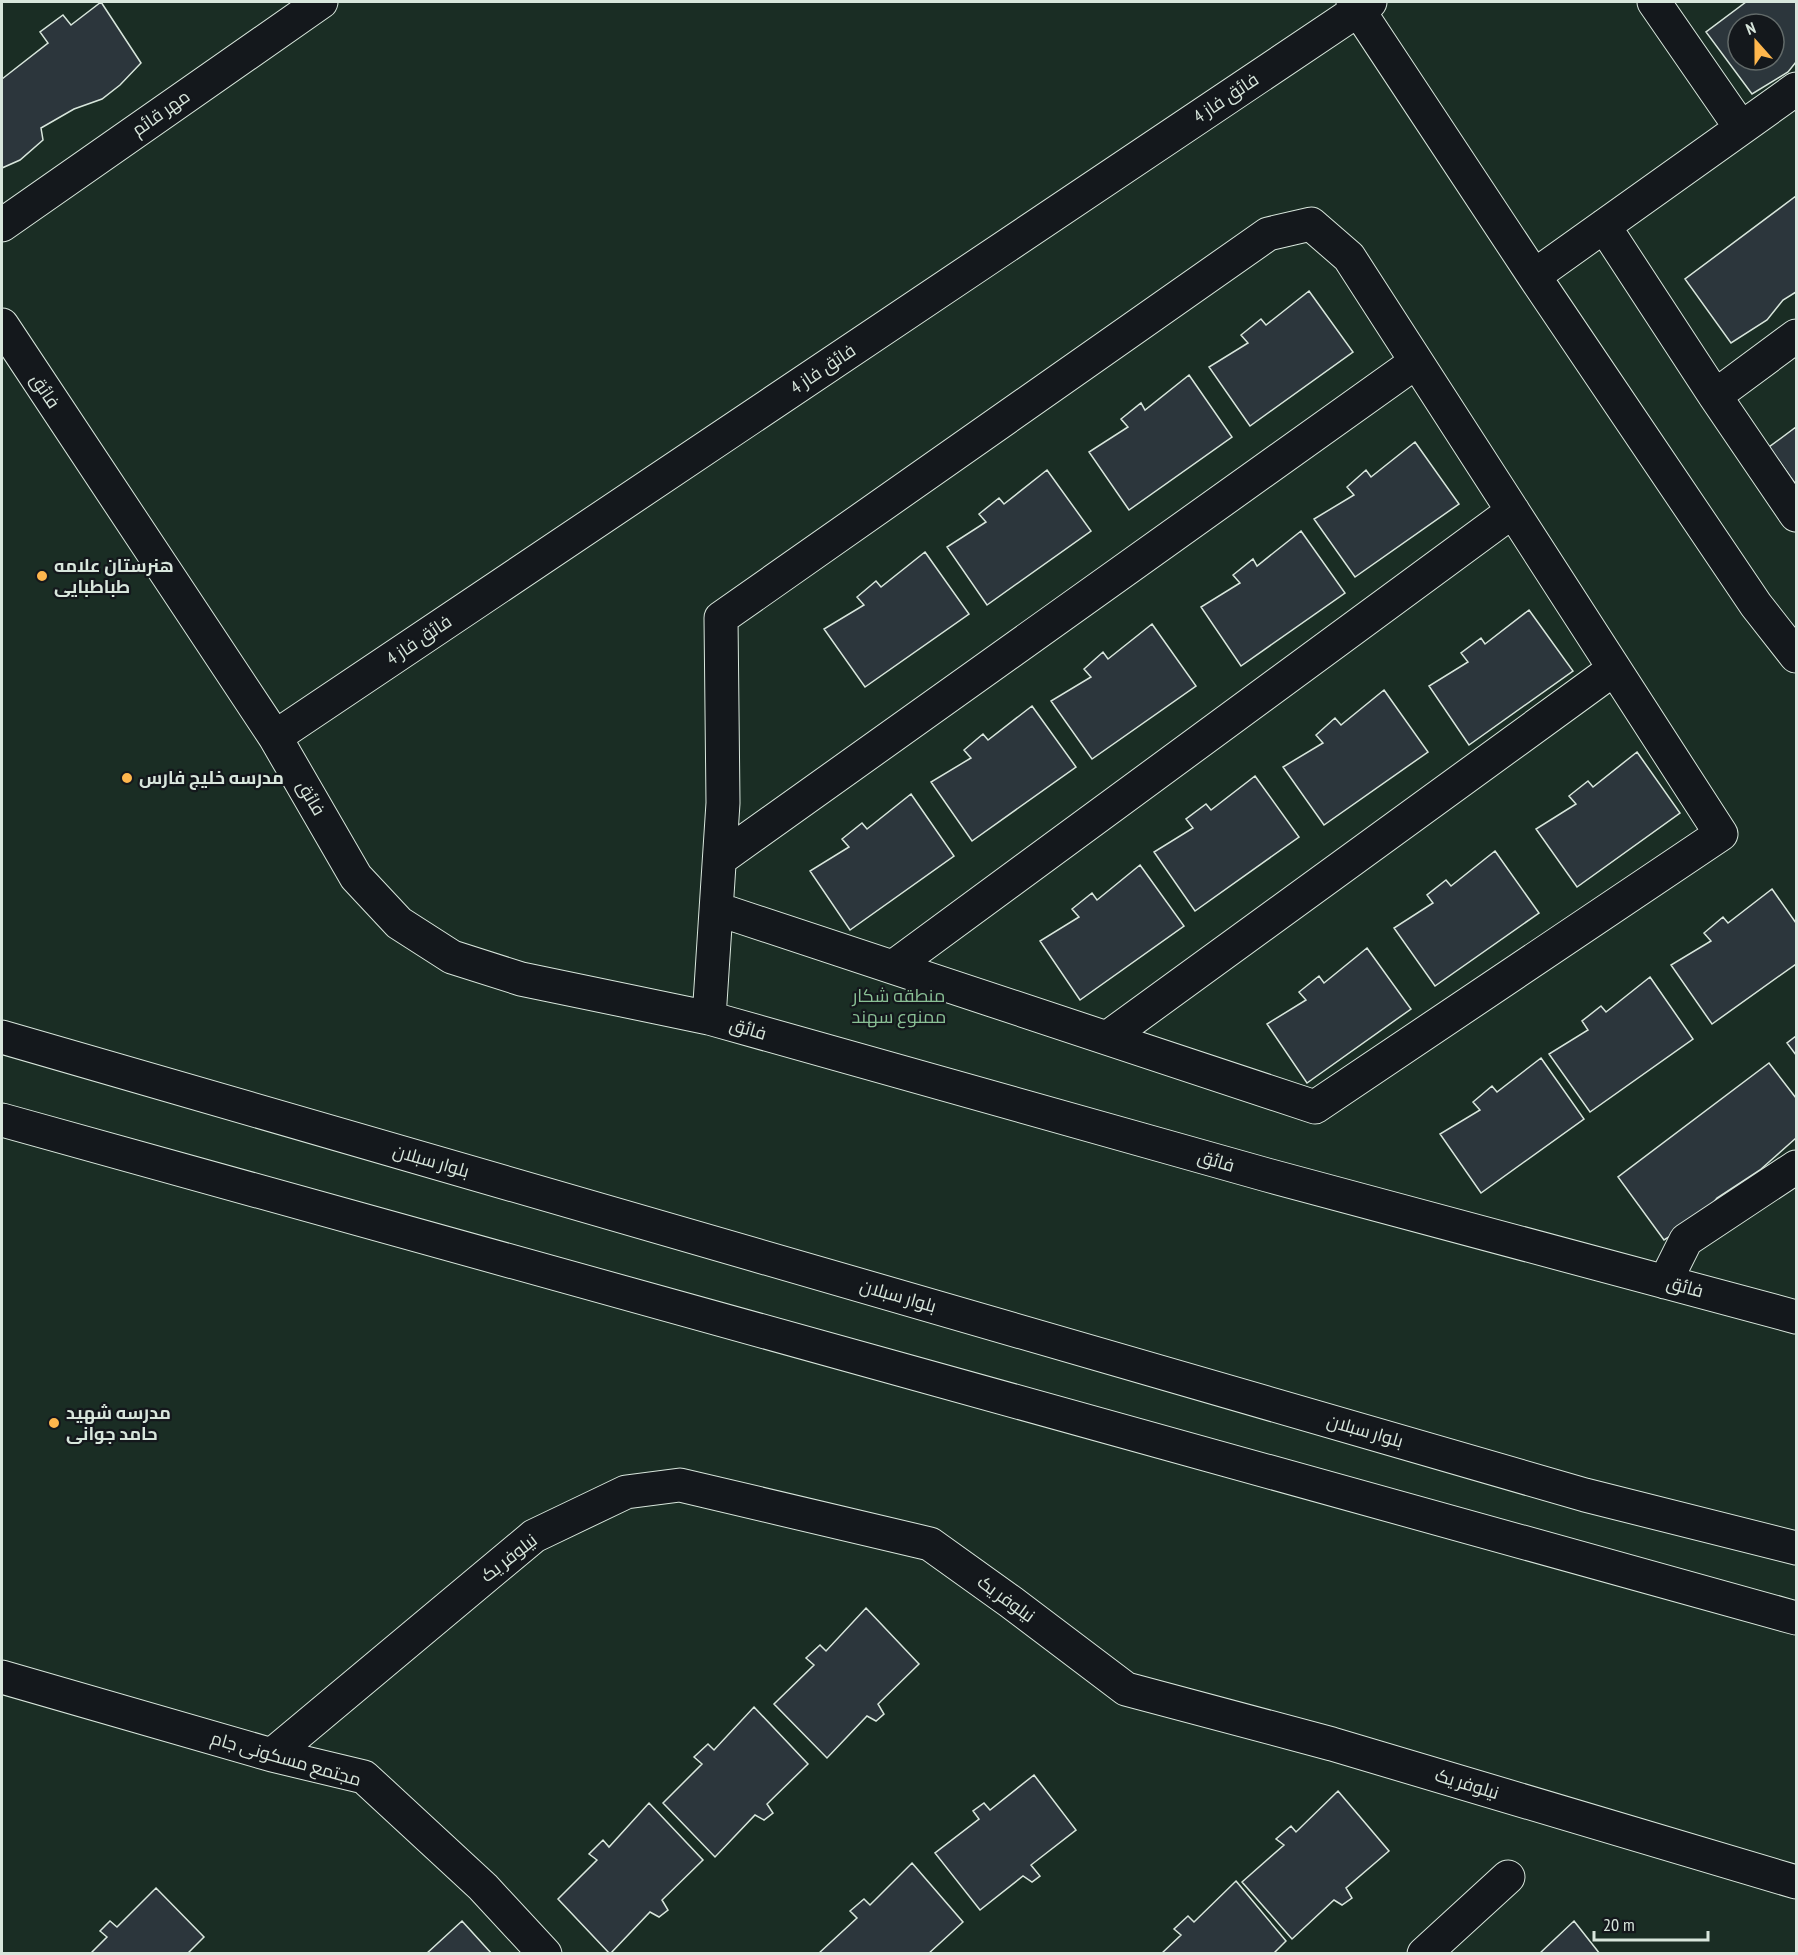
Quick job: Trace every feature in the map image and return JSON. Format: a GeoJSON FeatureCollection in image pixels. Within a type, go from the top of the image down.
{"type":"FeatureCollection","features":[{"type":"Feature","properties":{"kind":"street","name":"مهر قائم"},"geometry":{"type":"LineString","coordinates":[[2,225],[321,2]]}},
{"type":"Feature","properties":{"kind":"street"},"geometry":{"type":"LineString","coordinates":[[1654,2],[1741,128]]}},
{"type":"Feature","properties":{"kind":"street"},"geometry":{"type":"LineString","coordinates":[[1360,4],[1534,276],[1756,605],[1797,656]]}},
{"type":"Feature","properties":{"kind":"street","name":"فائق فاز 4"},"geometry":{"type":"LineString","coordinates":[[275,737],[1360,4]]}},
{"type":"Feature","properties":{"kind":"street"},"geometry":{"type":"LineString","coordinates":[[1534,276],[1797,89]]}},
{"type":"Feature","properties":{"kind":"street"},"geometry":{"type":"LineString","coordinates":[[709,1018],[723,803],[721,618],[1268,234],[1311,224],[1349,257],[1721,834],[1315,1107],[717,909]]}},
{"type":"Feature","properties":{"kind":"street"},"geometry":{"type":"LineString","coordinates":[[1604,226],[1715,396],[1797,515]]}},
{"type":"Feature","properties":{"kind":"street","name":"فائق"},"geometry":{"type":"LineString","coordinates":[[2,325],[275,737],[356,877],[399,923],[452,957],[521,979],[709,1018],[1278,1178],[1797,1317]]}},
{"type":"Feature","properties":{"kind":"street"},"geometry":{"type":"LineString","coordinates":[[1715,396],[1797,336]]}},
{"type":"Feature","properties":{"kind":"street"},"geometry":{"type":"LineString","coordinates":[[720,859],[1416,362]]}},
{"type":"Feature","properties":{"kind":"street"},"geometry":{"type":"LineString","coordinates":[[893,967],[1513,511]]}},
{"type":"Feature","properties":{"kind":"street"},"geometry":{"type":"LineString","coordinates":[[1107,1038],[1614,669]]}},
{"type":"Feature","properties":{"kind":"street","name":"بلوار سبلان"},"geometry":{"type":"LineString","coordinates":[[2,1037],[1585,1495],[1797,1548]]}},
{"type":"Feature","properties":{"kind":"street"},"geometry":{"type":"LineString","coordinates":[[2,1120],[1797,1618]]}},
{"type":"Feature","properties":{"kind":"street"},"geometry":{"type":"LineString","coordinates":[[1665,1282],[1686,1240],[1795,1171]]}},
{"type":"Feature","properties":{"kind":"street","name":"نیلوفر یک"},"geometry":{"type":"LineString","coordinates":[[272,1755],[534,1536],[626,1492],[680,1485],[930,1544],[1126,1689],[1332,1744],[1797,1882]]}},
{"type":"Feature","properties":{"kind":"street","name":"مجتمع مسکونی جام"},"geometry":{"type":"LineString","coordinates":[[2,1677],[272,1755],[364,1777],[483,1887],[545,1953]]}},
{"type":"Feature","properties":{"kind":"street"},"geometry":{"type":"LineString","coordinates":[[1424,1953],[1508,1878]]}},
{"type":"Feature","properties":{"kind":"green space","name":"منطقه شکار ممنوع سهند"},"geometry":{"type":"Polygon","coordinates":[[[2,2],[1796,2],[1796,1953],[2,1953],[2,2]]]}},
{"type":"Feature","properties":{"kind":"building"},"geometry":{"type":"Polygon","coordinates":[[[101,2],[141,63],[120,85],[102,99],[74,109],[41,128],[43,140],[20,160],[2,168],[2,79],[48,43],[40,32],[63,15],[71,25],[101,2]]]}},
{"type":"Feature","properties":{"kind":"building"},"geometry":{"type":"Polygon","coordinates":[[[1746,2],[1796,2],[1796,62],[1788,72],[1752,94],[1736,72],[1786,72],[1786,12],[1733,12],[1746,2]]]}},
{"type":"Feature","properties":{"kind":"building"},"geometry":{"type":"Polygon","coordinates":[[[1726,17],[1726,59],[1706,32],[1726,17]]]}},
{"type":"Feature","properties":{"kind":"building"},"geometry":{"type":"Polygon","coordinates":[[[1796,196],[1796,292],[1783,300],[1767,320],[1731,343],[1685,279],[1796,196]]]}},
{"type":"Feature","properties":{"kind":"building"},"geometry":{"type":"Polygon","coordinates":[[[1309,291],[1353,352],[1250,426],[1209,367],[1248,343],[1241,335],[1261,319],[1266,325],[1309,291]]]}},
{"type":"Feature","properties":{"kind":"building"},"geometry":{"type":"Polygon","coordinates":[[[1189,375],[1232,437],[1129,510],[1089,452],[1128,427],[1121,419],[1141,403],[1145,410],[1189,375]]]}},
{"type":"Feature","properties":{"kind":"building"},"geometry":{"type":"Polygon","coordinates":[[[1796,427],[1796,485],[1769,447],[1796,427]]]}},
{"type":"Feature","properties":{"kind":"building"},"geometry":{"type":"Polygon","coordinates":[[[1415,442],[1459,504],[1355,577],[1314,519],[1354,495],[1347,487],[1366,470],[1371,477],[1415,442]]]}},
{"type":"Feature","properties":{"kind":"building"},"geometry":{"type":"Polygon","coordinates":[[[1047,470],[1091,531],[987,605],[947,547],[986,522],[979,514],[999,498],[1004,504],[1047,470]]]}},
{"type":"Feature","properties":{"kind":"building"},"geometry":{"type":"Polygon","coordinates":[[[1301,531],[1345,593],[1241,666],[1201,607],[1240,583],[1233,575],[1253,559],[1257,566],[1301,531]]]}},
{"type":"Feature","properties":{"kind":"building"},"geometry":{"type":"Polygon","coordinates":[[[925,552],[969,614],[865,687],[824,629],[864,605],[857,597],[876,581],[881,587],[925,552]]]}},
{"type":"Feature","properties":{"kind":"building"},"geometry":{"type":"Polygon","coordinates":[[[1529,610],[1573,671],[1469,745],[1429,686],[1468,662],[1461,653],[1481,638],[1485,644],[1529,610]]]}},
{"type":"Feature","properties":{"kind":"building"},"geometry":{"type":"Polygon","coordinates":[[[1152,624],[1196,686],[1092,759],[1051,701],[1091,677],[1084,669],[1103,652],[1108,659],[1152,624]]]}},
{"type":"Feature","properties":{"kind":"building"},"geometry":{"type":"Polygon","coordinates":[[[1384,690],[1428,752],[1324,825],[1283,767],[1323,743],[1316,735],[1335,718],[1341,725],[1384,690]]]}},
{"type":"Feature","properties":{"kind":"building"},"geometry":{"type":"Polygon","coordinates":[[[1032,706],[1076,767],[972,841],[931,782],[971,758],[964,750],[983,734],[988,740],[1032,706]]]}},
{"type":"Feature","properties":{"kind":"building"},"geometry":{"type":"Polygon","coordinates":[[[1637,752],[1680,813],[1577,887],[1536,829],[1576,804],[1569,796],[1588,781],[1593,787],[1637,752]]]}},
{"type":"Feature","properties":{"kind":"building"},"geometry":{"type":"Polygon","coordinates":[[[1255,776],[1299,837],[1195,911],[1154,852],[1193,828],[1186,819],[1206,804],[1211,810],[1255,776]]]}},
{"type":"Feature","properties":{"kind":"building"},"geometry":{"type":"Polygon","coordinates":[[[911,794],[954,856],[850,930],[810,871],[849,847],[842,839],[862,823],[867,829],[911,794]]]}},
{"type":"Feature","properties":{"kind":"building"},"geometry":{"type":"Polygon","coordinates":[[[1495,851],[1539,913],[1435,986],[1394,928],[1433,903],[1427,895],[1446,880],[1451,886],[1495,851]]]}},
{"type":"Feature","properties":{"kind":"building"},"geometry":{"type":"Polygon","coordinates":[[[1140,865],[1184,926],[1080,1000],[1040,941],[1079,917],[1072,909],[1092,893],[1097,900],[1140,865]]]}},
{"type":"Feature","properties":{"kind":"building"},"geometry":{"type":"Polygon","coordinates":[[[1772,889],[1796,923],[1796,964],[1712,1024],[1671,965],[1711,941],[1704,933],[1723,917],[1728,923],[1772,889]]]}},
{"type":"Feature","properties":{"kind":"building"},"geometry":{"type":"Polygon","coordinates":[[[1367,948],[1411,1009],[1307,1083],[1267,1024],[1306,1000],[1299,992],[1319,976],[1324,983],[1367,948]]]}},
{"type":"Feature","properties":{"kind":"building"},"geometry":{"type":"Polygon","coordinates":[[[1650,977],[1693,1039],[1590,1112],[1549,1054],[1588,1030],[1582,1021],[1601,1006],[1606,1012],[1650,977]]]}},
{"type":"Feature","properties":{"kind":"building"},"geometry":{"type":"Polygon","coordinates":[[[1796,1036],[1796,1055],[1787,1043],[1796,1036]]]}},
{"type":"Feature","properties":{"kind":"building"},"geometry":{"type":"Polygon","coordinates":[[[1541,1058],[1584,1119],[1481,1193],[1440,1134],[1480,1110],[1473,1102],[1492,1086],[1497,1092],[1541,1058]]]}},
{"type":"Feature","properties":{"kind":"building"},"geometry":{"type":"Polygon","coordinates":[[[1769,1063],[1796,1098],[1796,1138],[1760,1170],[1717,1198],[1701,1217],[1664,1240],[1618,1177],[1769,1063]]]}},
{"type":"Feature","properties":{"kind":"building"},"geometry":{"type":"Polygon","coordinates":[[[866,1608],[919,1664],[878,1704],[884,1714],[876,1721],[867,1716],[827,1758],[774,1704],[814,1665],[806,1658],[820,1645],[826,1651],[866,1608]]]}},
{"type":"Feature","properties":{"kind":"building"},"geometry":{"type":"Polygon","coordinates":[[[754,1707],[808,1764],[767,1804],[773,1813],[764,1820],[755,1815],[715,1857],[663,1803],[702,1764],[694,1757],[708,1744],[714,1750],[754,1707]]]}},
{"type":"Feature","properties":{"kind":"building"},"geometry":{"type":"Polygon","coordinates":[[[1034,1775],[1076,1830],[1031,1865],[1040,1876],[1032,1882],[1023,1876],[980,1910],[935,1853],[979,1819],[973,1811],[984,1803],[990,1810],[1034,1775]]]}},
{"type":"Feature","properties":{"kind":"building"},"geometry":{"type":"Polygon","coordinates":[[[1338,1791],[1389,1851],[1346,1888],[1352,1898],[1342,1905],[1334,1900],[1292,1939],[1242,1882],[1284,1845],[1276,1839],[1291,1826],[1296,1832],[1338,1791]]]}},
{"type":"Feature","properties":{"kind":"building"},"geometry":{"type":"Polygon","coordinates":[[[649,1803],[703,1860],[662,1900],[668,1910],[659,1917],[650,1912],[610,1954],[558,1899],[597,1860],[589,1854],[603,1840],[609,1847],[649,1803]]]}},
{"type":"Feature","properties":{"kind":"building"},"geometry":{"type":"Polygon","coordinates":[[[912,1863],[963,1922],[928,1954],[818,1954],[857,1918],[850,1911],[864,1899],[870,1905],[912,1863]]]}},
{"type":"Feature","properties":{"kind":"building"},"geometry":{"type":"Polygon","coordinates":[[[1236,1881],[1286,1941],[1273,1954],[1161,1954],[1181,1935],[1174,1929],[1188,1916],[1194,1922],[1236,1881]]]}},
{"type":"Feature","properties":{"kind":"building"},"geometry":{"type":"Polygon","coordinates":[[[156,1888],[204,1937],[187,1954],[90,1954],[107,1937],[100,1931],[110,1921],[117,1927],[156,1888]]]}},
{"type":"Feature","properties":{"kind":"building"},"geometry":{"type":"Polygon","coordinates":[[[462,1921],[492,1954],[426,1954],[462,1921]]]}},
{"type":"Feature","properties":{"kind":"building"},"geometry":{"type":"Polygon","coordinates":[[[1574,1921],[1600,1954],[1539,1954],[1574,1921]]]}},
{"type":"Feature","properties":{"kind":"place","name":"هنرستان علامه طباطبایی"},"geometry":{"type":"Point","coordinates":[42,576]}},
{"type":"Feature","properties":{"kind":"place","name":"مدرسه خلیج فارس"},"geometry":{"type":"Point","coordinates":[127,778]}},
{"type":"Feature","properties":{"kind":"place","name":"مدرسه شهید حامد جوانی"},"geometry":{"type":"Point","coordinates":[54,1423]}}]}
